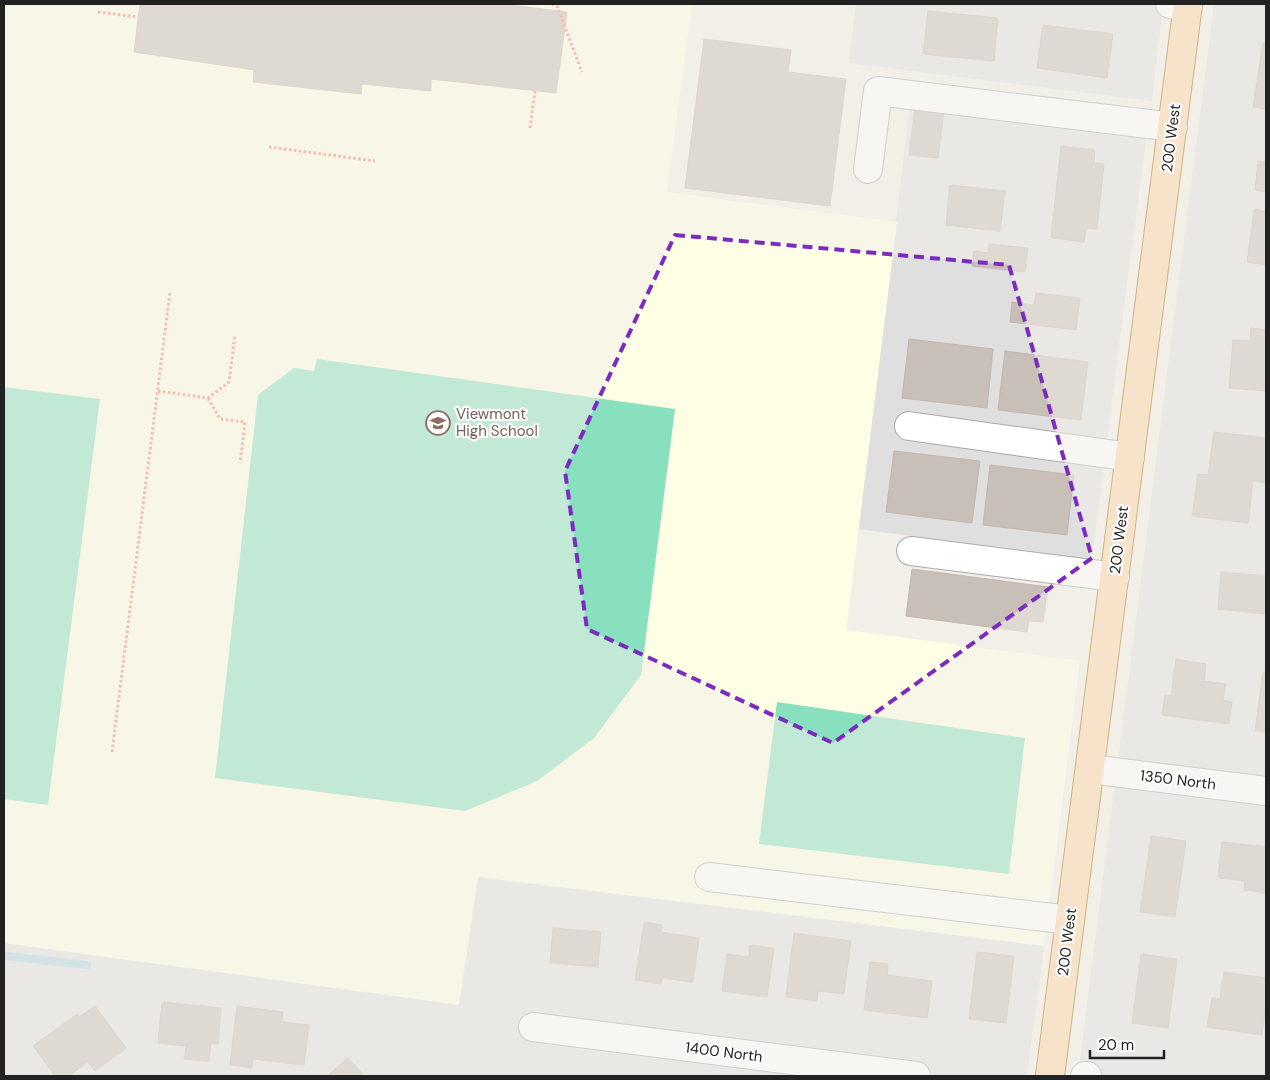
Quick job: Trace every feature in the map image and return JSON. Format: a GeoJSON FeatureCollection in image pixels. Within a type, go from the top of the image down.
{"type":"FeatureCollection","features":[{"type":"Feature","properties":{"kind":"main road","name":"200 West"},"geometry":{"type":"LineString","coordinates":[[1050,1076],[1173,126],[1182,5]]}},
{"type":"Feature","properties":{"kind":"street"},"geometry":{"type":"LineString","coordinates":[[868,169],[878,91],[1173,126]]}},
{"type":"Feature","properties":{"kind":"street"},"geometry":{"type":"LineString","coordinates":[[908,426],[1130,456]]}},
{"type":"Feature","properties":{"kind":"street"},"geometry":{"type":"LineString","coordinates":[[911,551],[1114,577]]}},
{"type":"Feature","properties":{"kind":"street","name":"1350 North"},"geometry":{"type":"LineString","coordinates":[[1090,769],[1266,791]]}},
{"type":"Feature","properties":{"kind":"street"},"geometry":{"type":"LineString","coordinates":[[709,876],[1070,920]]}},
{"type":"Feature","properties":{"kind":"street","name":"1400 North"},"geometry":{"type":"LineString","coordinates":[[533,1027],[916,1076]]}},
{"type":"Feature","properties":{"kind":"path"},"geometry":{"type":"LineString","coordinates":[[552,4],[557,6],[582,72]]}},
{"type":"Feature","properties":{"kind":"path"},"geometry":{"type":"LineString","coordinates":[[98,12],[138,17]]}},
{"type":"Feature","properties":{"kind":"path"},"geometry":{"type":"LineString","coordinates":[[530,128],[535,91]]}},
{"type":"Feature","properties":{"kind":"path"},"geometry":{"type":"LineString","coordinates":[[269,147],[375,161]]}},
{"type":"Feature","properties":{"kind":"path"},"geometry":{"type":"LineString","coordinates":[[112,752],[170,292]]}},
{"type":"Feature","properties":{"kind":"path"},"geometry":{"type":"LineString","coordinates":[[158,391],[208,398],[229,382],[235,336]]}},
{"type":"Feature","properties":{"kind":"path"},"geometry":{"type":"LineString","coordinates":[[208,398],[220,419],[245,422],[240,463]]}},
{"type":"Feature","properties":{"kind":"highlighted area"},"geometry":{"type":"Polygon","coordinates":[[[675,235],[1009,265],[1092,558],[833,743],[587,629],[565,471],[675,235]]]}},
{"type":"Feature","properties":{"kind":"shaded area","name":"Viewmont High School"},"geometry":{"type":"Polygon","coordinates":[[[4,4],[692,4],[667,192],[897,222],[846,630],[1080,661],[1044,946],[478,877],[459,1005],[4,943],[4,4]]]}},
{"type":"Feature","properties":{"kind":"shaded area"},"geometry":{"type":"Polygon","coordinates":[[[856,4],[1163,4],[1152,101],[849,63],[856,4]]]}},
{"type":"Feature","properties":{"kind":"shaded area"},"geometry":{"type":"Polygon","coordinates":[[[1214,4],[1266,4],[1266,1076],[1078,1076],[1214,4]]]}},
{"type":"Feature","properties":{"kind":"shaded area"},"geometry":{"type":"Polygon","coordinates":[[[910,106],[1147,133],[1092,559],[858,529],[910,106]]]}},
{"type":"Feature","properties":{"kind":"shaded area"},"geometry":{"type":"Polygon","coordinates":[[[478,877],[1044,946],[1027,1076],[4,1076],[4,943],[459,1004],[478,877]]]}},
{"type":"Feature","properties":{"kind":"green space"},"geometry":{"type":"Polygon","coordinates":[[[317,359],[675,409],[641,675],[594,738],[537,781],[465,811],[215,778],[258,395],[294,368],[314,371],[317,359]]]}},
{"type":"Feature","properties":{"kind":"green space"},"geometry":{"type":"Polygon","coordinates":[[[4,387],[100,399],[48,805],[4,799],[4,387]]]}},
{"type":"Feature","properties":{"kind":"green space"},"geometry":{"type":"Polygon","coordinates":[[[777,702],[1025,738],[1009,874],[759,844],[777,702]]]}},
{"type":"Feature","properties":{"kind":"building"},"geometry":{"type":"Polygon","coordinates":[[[140,4],[510,4],[567,12],[556,93],[431,79],[431,91],[362,84],[361,94],[253,82],[254,70],[134,52],[140,4]]]}},
{"type":"Feature","properties":{"kind":"building"},"geometry":{"type":"Polygon","coordinates":[[[928,11],[998,18],[994,61],[923,54],[928,11]]]}},
{"type":"Feature","properties":{"kind":"building"},"geometry":{"type":"Polygon","coordinates":[[[1043,25],[1113,34],[1107,78],[1037,68],[1043,25]]]}},
{"type":"Feature","properties":{"kind":"building"},"geometry":{"type":"Polygon","coordinates":[[[704,39],[791,50],[788,72],[846,79],[830,206],[685,188],[704,39]]]}},
{"type":"Feature","properties":{"kind":"building"},"geometry":{"type":"Polygon","coordinates":[[[1263,43],[1266,44],[1266,109],[1253,107],[1263,43]]]}},
{"type":"Feature","properties":{"kind":"building"},"geometry":{"type":"Polygon","coordinates":[[[915,107],[944,111],[938,158],[909,155],[915,107]]]}},
{"type":"Feature","properties":{"kind":"building"},"geometry":{"type":"Polygon","coordinates":[[[1061,146],[1095,150],[1094,163],[1104,164],[1097,229],[1086,228],[1084,242],[1051,238],[1061,146]]]}},
{"type":"Feature","properties":{"kind":"building"},"geometry":{"type":"Polygon","coordinates":[[[1258,161],[1266,162],[1266,192],[1255,190],[1258,161]]]}},
{"type":"Feature","properties":{"kind":"building"},"geometry":{"type":"Polygon","coordinates":[[[950,185],[1005,191],[1000,231],[946,225],[950,185]]]}},
{"type":"Feature","properties":{"kind":"building"},"geometry":{"type":"Polygon","coordinates":[[[1254,209],[1266,211],[1266,265],[1247,262],[1254,209]]]}},
{"type":"Feature","properties":{"kind":"building"},"geometry":{"type":"Polygon","coordinates":[[[989,244],[1028,248],[1025,272],[972,266],[974,251],[988,253],[989,244]]]}},
{"type":"Feature","properties":{"kind":"building"},"geometry":{"type":"Polygon","coordinates":[[[1036,293],[1080,298],[1076,330],[1010,322],[1012,302],[1034,305],[1036,293]]]}},
{"type":"Feature","properties":{"kind":"building"},"geometry":{"type":"Polygon","coordinates":[[[1251,328],[1266,330],[1266,391],[1229,388],[1233,340],[1250,341],[1251,328]]]}},
{"type":"Feature","properties":{"kind":"building"},"geometry":{"type":"Polygon","coordinates":[[[909,339],[993,349],[987,408],[902,398],[909,339]]]}},
{"type":"Feature","properties":{"kind":"building"},"geometry":{"type":"Polygon","coordinates":[[[1005,351],[1088,362],[1081,420],[998,410],[1005,351]]]}},
{"type":"Feature","properties":{"kind":"building"},"geometry":{"type":"Polygon","coordinates":[[[1214,432],[1266,438],[1266,483],[1253,481],[1248,523],[1192,516],[1198,474],[1208,475],[1214,432]]]}},
{"type":"Feature","properties":{"kind":"building"},"geometry":{"type":"Polygon","coordinates":[[[894,451],[980,461],[972,523],[886,512],[894,451]]]}},
{"type":"Feature","properties":{"kind":"building"},"geometry":{"type":"Polygon","coordinates":[[[990,465],[1074,475],[1067,535],[983,525],[990,465]]]}},
{"type":"Feature","properties":{"kind":"building"},"geometry":{"type":"Polygon","coordinates":[[[912,569],[1048,587],[1043,622],[1029,621],[1027,632],[906,616],[912,569]]]}},
{"type":"Feature","properties":{"kind":"building"},"geometry":{"type":"Polygon","coordinates":[[[1221,572],[1266,576],[1266,614],[1218,609],[1221,572]]]}},
{"type":"Feature","properties":{"kind":"building"},"geometry":{"type":"Polygon","coordinates":[[[1176,659],[1206,664],[1204,681],[1226,684],[1223,700],[1232,702],[1229,724],[1162,715],[1165,695],[1171,696],[1176,659]]]}},
{"type":"Feature","properties":{"kind":"building"},"geometry":{"type":"Polygon","coordinates":[[[1263,672],[1266,672],[1266,732],[1255,731],[1263,672]]]}},
{"type":"Feature","properties":{"kind":"building"},"geometry":{"type":"Polygon","coordinates":[[[1151,836],[1186,841],[1175,917],[1140,912],[1151,836]]]}},
{"type":"Feature","properties":{"kind":"building"},"geometry":{"type":"Polygon","coordinates":[[[1222,842],[1266,847],[1266,893],[1244,890],[1245,881],[1218,878],[1222,842]]]}},
{"type":"Feature","properties":{"kind":"building"},"geometry":{"type":"Polygon","coordinates":[[[644,922],[662,925],[661,932],[699,938],[693,982],[662,978],[661,984],[635,980],[644,922]]]}},
{"type":"Feature","properties":{"kind":"building"},"geometry":{"type":"Polygon","coordinates":[[[553,928],[601,932],[598,967],[550,963],[553,928]]]}},
{"type":"Feature","properties":{"kind":"building"},"geometry":{"type":"Polygon","coordinates":[[[794,933],[851,941],[844,994],[818,991],[817,1001],[786,997],[794,933]]]}},
{"type":"Feature","properties":{"kind":"building"},"geometry":{"type":"Polygon","coordinates":[[[750,945],[774,948],[767,997],[722,991],[727,954],[749,957],[750,945]]]}},
{"type":"Feature","properties":{"kind":"building"},"geometry":{"type":"Polygon","coordinates":[[[977,952],[1014,956],[1006,1023],[969,1019],[977,952]]]}},
{"type":"Feature","properties":{"kind":"building"},"geometry":{"type":"Polygon","coordinates":[[[1141,954],[1177,959],[1168,1028],[1132,1023],[1141,954]]]}},
{"type":"Feature","properties":{"kind":"building"},"geometry":{"type":"Polygon","coordinates":[[[870,962],[888,964],[887,975],[932,981],[927,1018],[864,1010],[870,962]]]}},
{"type":"Feature","properties":{"kind":"building"},"geometry":{"type":"Polygon","coordinates":[[[1224,972],[1266,978],[1266,1006],[1262,1035],[1207,1027],[1212,998],[1220,999],[1224,972]]]}},
{"type":"Feature","properties":{"kind":"building"},"geometry":{"type":"Polygon","coordinates":[[[162,1002],[221,1008],[218,1044],[211,1043],[209,1061],[184,1059],[186,1046],[158,1043],[162,1002]]]}},
{"type":"Feature","properties":{"kind":"building"},"geometry":{"type":"Polygon","coordinates":[[[95,1006],[126,1048],[95,1071],[88,1062],[68,1076],[55,1076],[33,1046],[77,1014],[79,1017],[95,1006]]]}},
{"type":"Feature","properties":{"kind":"building"},"geometry":{"type":"Polygon","coordinates":[[[237,1006],[283,1012],[282,1022],[309,1025],[304,1065],[253,1059],[252,1068],[230,1065],[237,1006]]]}},
{"type":"Feature","properties":{"kind":"building"},"geometry":{"type":"Polygon","coordinates":[[[348,1058],[365,1076],[327,1076],[348,1058]]]}},
{"type":"Feature","properties":{"kind":"waterway"},"geometry":{"type":"LineString","coordinates":[[4,956],[87,965]]}},
{"type":"Feature","properties":{"kind":"place","name":"Viewmont High School"},"geometry":{"type":"Point","coordinates":[438,423]}}]}
